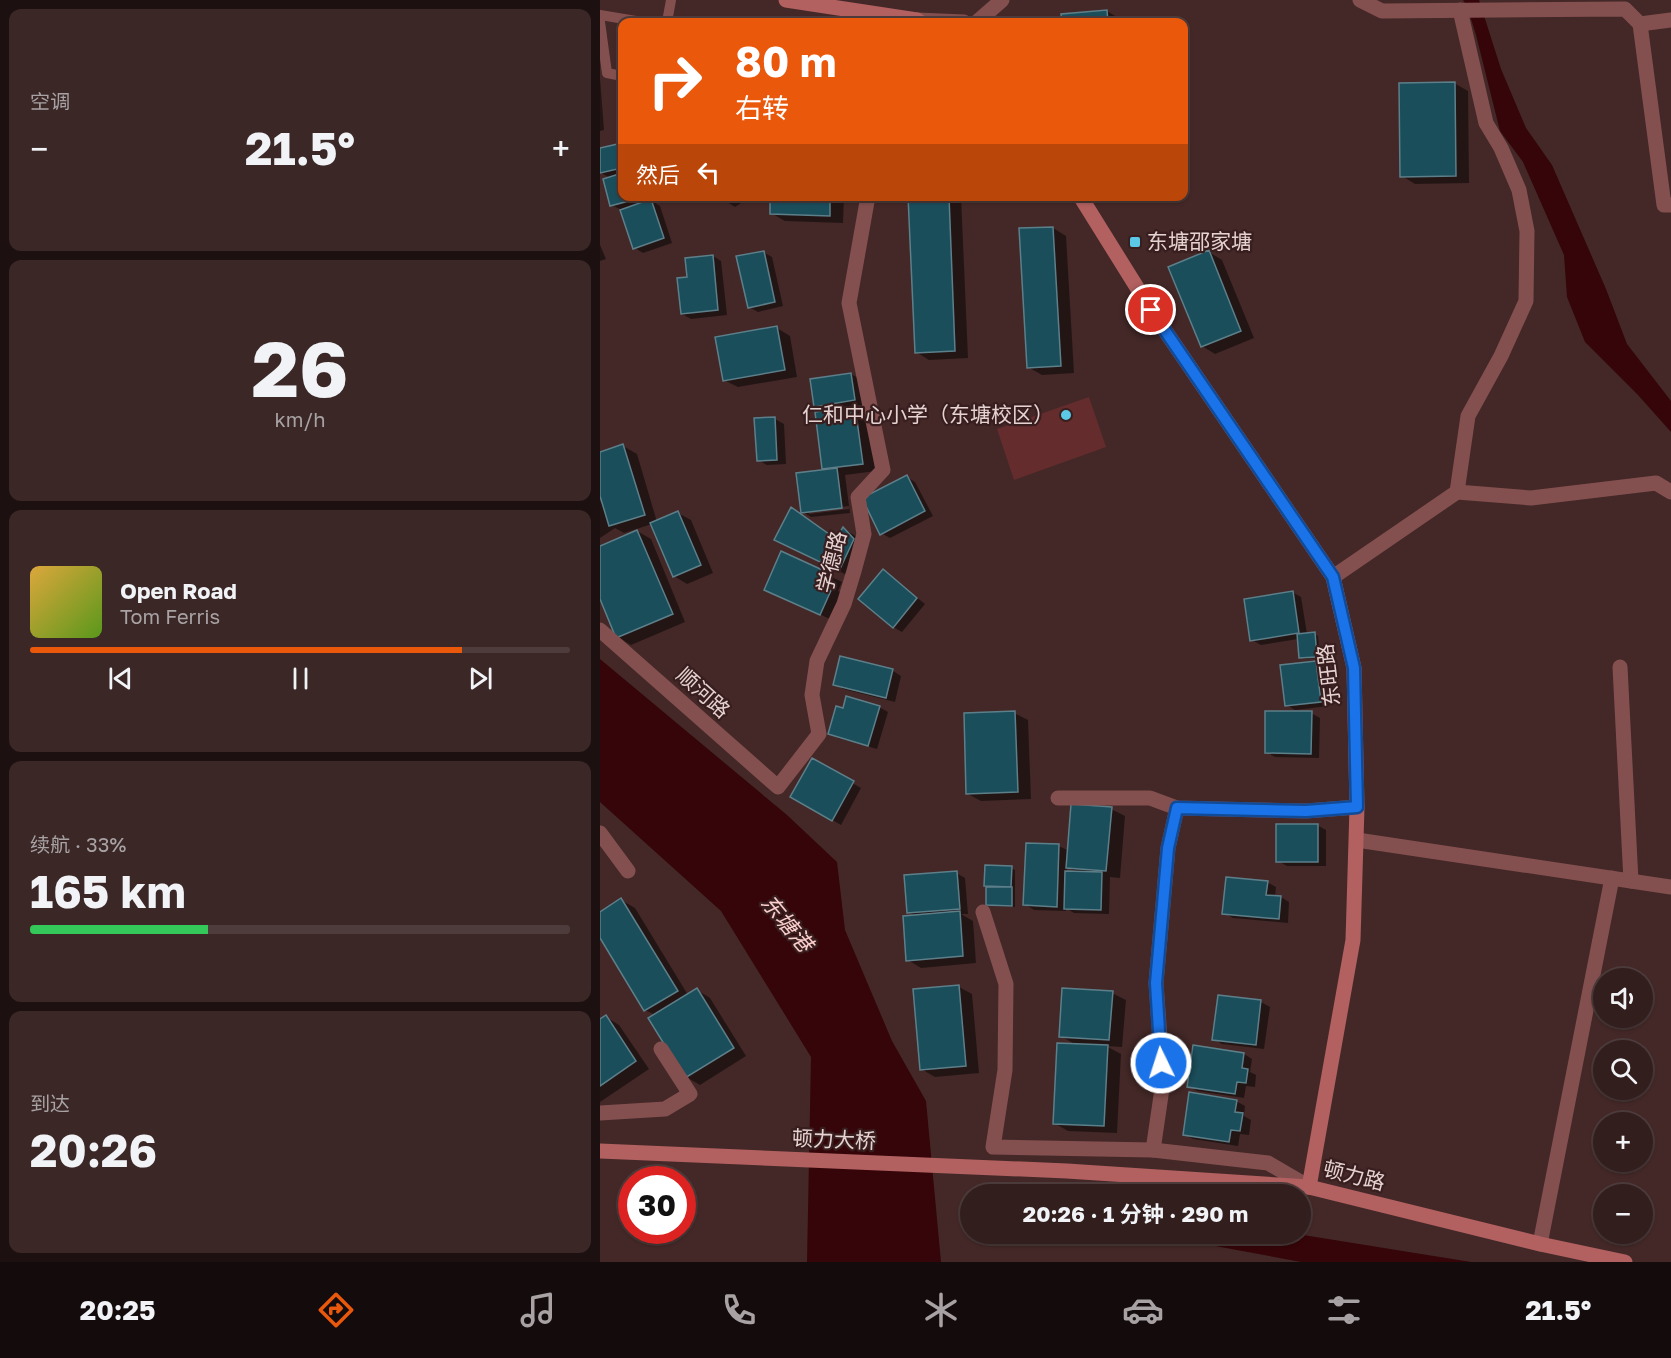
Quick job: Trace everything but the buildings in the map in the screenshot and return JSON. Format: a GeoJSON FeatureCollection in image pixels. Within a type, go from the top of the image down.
{"type":"FeatureCollection","features":[{"type":"Feature","properties":{"kind":"street"},"geometry":{"type":"LineString","coordinates":[[786,0],[894,18]]}},
{"type":"Feature","properties":{"kind":"street"},"geometry":{"type":"LineString","coordinates":[[982,18],[1002,0]]}},
{"type":"Feature","properties":{"kind":"street"},"geometry":{"type":"LineString","coordinates":[[1360,0],[1382,11],[1625,9],[1640,24],[1664,206],[1671,205]]}},
{"type":"Feature","properties":{"kind":"street"},"geometry":{"type":"LineString","coordinates":[[1457,492],[1468,416],[1526,301],[1527,243],[1519,190],[1501,147],[1486,123],[1460,10]]}},
{"type":"Feature","properties":{"kind":"street"},"geometry":{"type":"LineString","coordinates":[[1640,24],[1671,20]]}},
{"type":"Feature","properties":{"kind":"street","name":"学德路"},"geometry":{"type":"LineString","coordinates":[[778,787],[819,734],[812,695],[817,661],[844,604],[862,543],[864,534],[858,497],[883,470],[849,303],[867,201]]}},
{"type":"Feature","properties":{"kind":"street","name":"东旺路"},"geometry":{"type":"LineString","coordinates":[[1083,201],[1151,310],[1333,577],[1354,668],[1357,840],[1353,940],[1310,1184]]}},
{"type":"Feature","properties":{"kind":"street"},"geometry":{"type":"LineString","coordinates":[[1333,577],[1457,492],[1531,498],[1656,483],[1671,492]]}},
{"type":"Feature","properties":{"kind":"street","name":"顺河路"},"geometry":{"type":"LineString","coordinates":[[600,630],[778,787]]}},
{"type":"Feature","properties":{"kind":"street"},"geometry":{"type":"LineString","coordinates":[[1620,667],[1631,881]]}},
{"type":"Feature","properties":{"kind":"street"},"geometry":{"type":"LineString","coordinates":[[1058,798],[1150,798],[1177,808],[1306,811],[1357,807]]}},
{"type":"Feature","properties":{"kind":"street"},"geometry":{"type":"LineString","coordinates":[[1153,1150],[1163,1083],[1156,983],[1168,848],[1177,808]]}},
{"type":"Feature","properties":{"kind":"street"},"geometry":{"type":"LineString","coordinates":[[600,833],[628,871]]}},
{"type":"Feature","properties":{"kind":"street"},"geometry":{"type":"LineString","coordinates":[[1357,840],[1671,887]]}},
{"type":"Feature","properties":{"kind":"street"},"geometry":{"type":"LineString","coordinates":[[1540,1244],[1612,878]]}},
{"type":"Feature","properties":{"kind":"street"},"geometry":{"type":"LineString","coordinates":[[983,912],[1006,984],[1005,1070],[993,1147],[1153,1150],[1268,1163],[1304,1184]]}},
{"type":"Feature","properties":{"kind":"street"},"geometry":{"type":"LineString","coordinates":[[600,1113],[665,1109],[690,1094],[661,1049]]}},
{"type":"Feature","properties":{"kind":"street","name":"顿力大桥"},"geometry":{"type":"LineString","coordinates":[[600,1151],[1067,1171]]}},
{"type":"Feature","properties":{"kind":"street","name":"顿力路"},"geometry":{"type":"LineString","coordinates":[[1067,1171],[1264,1184]]}},
{"type":"Feature","properties":{"kind":"street","name":"顿力路"},"geometry":{"type":"LineString","coordinates":[[1311,1187],[1540,1244],[1625,1262]]}},
{"type":"Feature","properties":{"kind":"lane"},"geometry":{"type":"LineString","coordinates":[[668,18],[671,0]]}},
{"type":"Feature","properties":{"kind":"lane"},"geometry":{"type":"LineString","coordinates":[[600,15],[618,18]]}},
{"type":"Feature","properties":{"kind":"lane"},"geometry":{"type":"LineString","coordinates":[[600,22],[607,73],[618,75]]}},
{"type":"Feature","properties":{"kind":"shaded area"},"geometry":{"type":"Polygon","coordinates":[[[1089,397],[1106,447],[1014,480],[997,429],[1089,397]]]}},
{"type":"Feature","properties":{"kind":"water"},"geometry":{"type":"Polygon","coordinates":[[[1463,0],[1479,0],[1501,69],[1526,128],[1552,165],[1606,289],[1627,344],[1671,401],[1671,432],[1585,342],[1567,297],[1564,255],[1523,162],[1500,131],[1476,35],[1463,0]]]}},
{"type":"Feature","properties":{"kind":"water","name":"东塘港"},"geometry":{"type":"Polygon","coordinates":[[[600,659],[787,815],[837,862],[845,930],[892,1041],[926,1101],[941,1262],[807,1262],[811,1057],[721,911],[600,802],[600,659]]]}},
{"type":"Feature","properties":{"kind":"water"},"geometry":{"type":"Polygon","coordinates":[[[1311,1236],[1471,1262],[1301,1262],[1204,1244],[1311,1244],[1311,1236]]]}},
{"type":"Feature","properties":{"kind":"place","name":"东塘邵家塘"},"geometry":{"type":"Point","coordinates":[1135,242]}},
{"type":"Feature","properties":{"kind":"place","name":"仁和中心小学（东塘校区）"},"geometry":{"type":"Point","coordinates":[1066,415]}},
{"type":"Feature","properties":{"kind":"route"},"geometry":{"type":"LineString","coordinates":[[1151,310],[1333,577],[1354,668],[1357,807],[1306,811],[1177,808],[1168,848],[1156,983],[1161,1063]]}}]}
